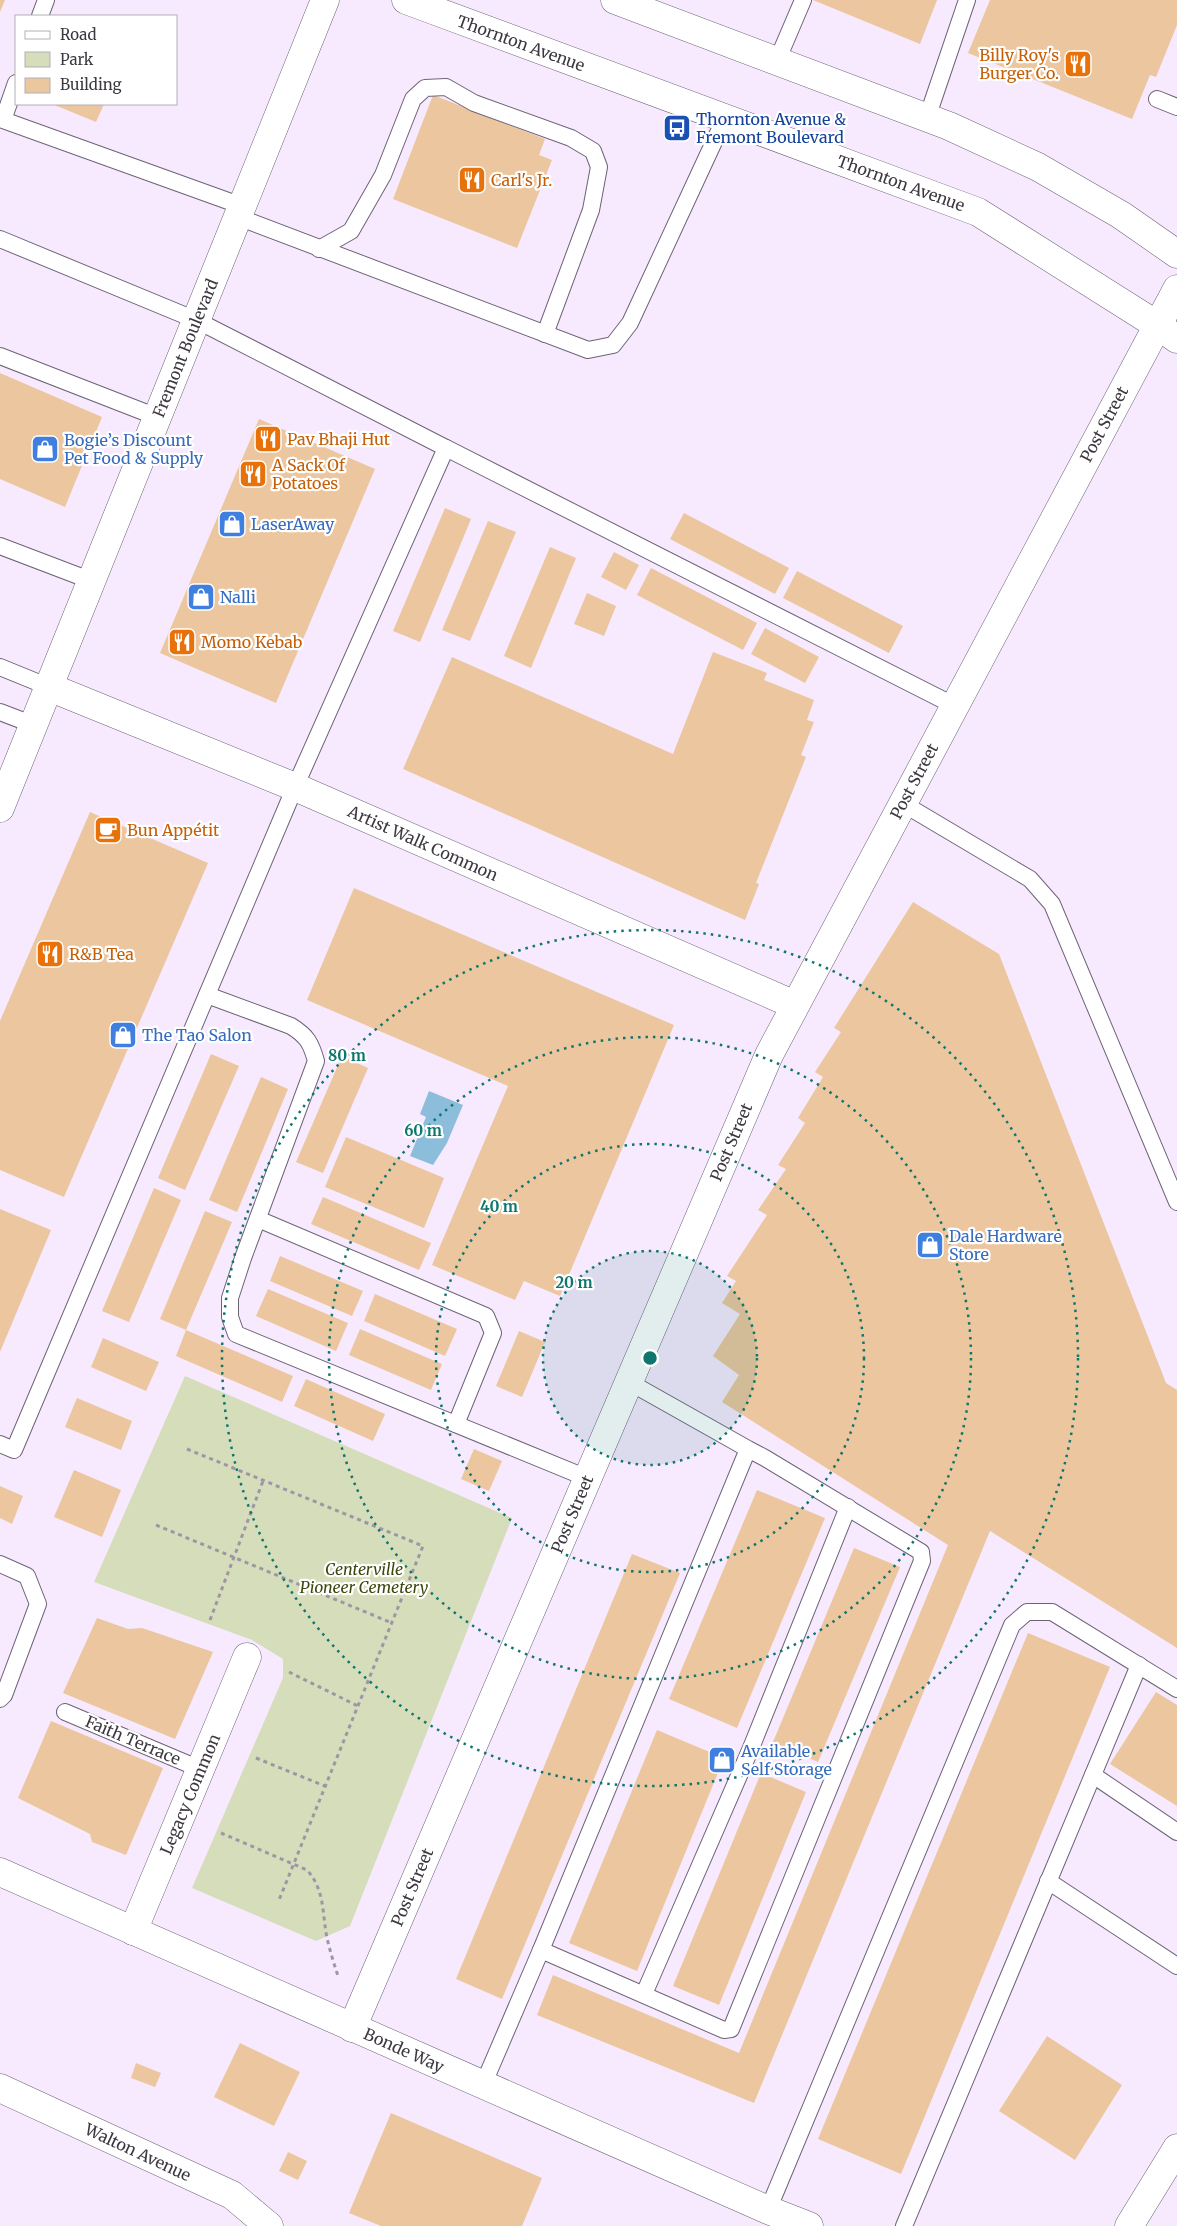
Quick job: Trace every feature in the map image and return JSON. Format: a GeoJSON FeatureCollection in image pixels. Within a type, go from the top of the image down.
{"type":"FeatureCollection","features":[{"type":"Feature","properties":{"kind":"street","name":"Fremont Boulevard"},"geometry":{"type":"LineString","coordinates":[[0,808],[325,0]]}},
{"type":"Feature","properties":{"kind":"street","name":"Thornton Avenue"},"geometry":{"type":"LineString","coordinates":[[406,0],[978,212],[1167,332]]}},
{"type":"Feature","properties":{"kind":"street"},"geometry":{"type":"LineString","coordinates":[[618,1],[927,118],[1038,167],[1121,215],[1177,254]]}},
{"type":"Feature","properties":{"kind":"street","name":"Post Street"},"geometry":{"type":"LineString","coordinates":[[352,2028],[768,1055],[954,706],[1167,332],[1177,289]]}},
{"type":"Feature","properties":{"kind":"street","name":"Artist Walk Common"},"geometry":{"type":"LineString","coordinates":[[49,687],[295,787],[795,1005]]}},
{"type":"Feature","properties":{"kind":"street","name":"Legacy Common"},"geometry":{"type":"LineString","coordinates":[[133,1931],[247,1657]]}},
{"type":"Feature","properties":{"kind":"street","name":"Bonde Way"},"geometry":{"type":"LineString","coordinates":[[0,1872],[352,2028],[768,2210],[809,2226]]}},
{"type":"Feature","properties":{"kind":"street","name":"Walton Avenue"},"geometry":{"type":"LineString","coordinates":[[0,2088],[232,2196],[269,2226]]}},
{"type":"Feature","properties":{"kind":"street"},"geometry":{"type":"LineString","coordinates":[[1129,2226],[1177,2148]]}},
{"type":"Feature","properties":{"kind":"lane"},"geometry":{"type":"LineString","coordinates":[[40,15],[46,0]]}},
{"type":"Feature","properties":{"kind":"lane"},"geometry":{"type":"LineString","coordinates":[[777,61],[803,0]]}},
{"type":"Feature","properties":{"kind":"lane"},"geometry":{"type":"LineString","coordinates":[[927,118],[966,0]]}},
{"type":"Feature","properties":{"kind":"lane"},"geometry":{"type":"LineString","coordinates":[[15,86],[3,120],[240,211],[319,249],[588,350],[613,345],[630,323],[725,118]]}},
{"type":"Feature","properties":{"kind":"lane"},"geometry":{"type":"LineString","coordinates":[[319,249],[351,231],[383,175],[413,99],[425,88],[446,87],[474,103],[571,138],[593,151],[599,167],[591,210],[545,334]]}},
{"type":"Feature","properties":{"kind":"lane"},"geometry":{"type":"LineString","coordinates":[[1157,99],[1177,107]]}},
{"type":"Feature","properties":{"kind":"lane"},"geometry":{"type":"LineString","coordinates":[[0,239],[196,320],[954,706]]}},
{"type":"Feature","properties":{"kind":"lane"},"geometry":{"type":"LineString","coordinates":[[0,356],[157,417]]}},
{"type":"Feature","properties":{"kind":"lane"},"geometry":{"type":"LineString","coordinates":[[0,1444],[14,1450],[295,787],[446,448]]}},
{"type":"Feature","properties":{"kind":"lane"},"geometry":{"type":"LineString","coordinates":[[0,546],[92,581]]}},
{"type":"Feature","properties":{"kind":"lane"},"geometry":{"type":"LineString","coordinates":[[0,667],[49,687]]}},
{"type":"Feature","properties":{"kind":"lane"},"geometry":{"type":"LineString","coordinates":[[0,712],[34,724]]}},
{"type":"Feature","properties":{"kind":"lane"},"geometry":{"type":"LineString","coordinates":[[902,803],[1030,879],[1052,904],[1177,1202]]}},
{"type":"Feature","properties":{"kind":"lane"},"geometry":{"type":"LineString","coordinates":[[207,995],[291,1026],[303,1033],[312,1046],[316,1061],[230,1298],[230,1317],[236,1334],[587,1478]]}},
{"type":"Feature","properties":{"kind":"lane"},"geometry":{"type":"LineString","coordinates":[[258,1219],[486,1316],[494,1333],[456,1424]]}},
{"type":"Feature","properties":{"kind":"lane"},"geometry":{"type":"LineString","coordinates":[[541,1950],[724,2030],[731,2029],[922,1561],[921,1552],[913,1545],[628,1382]]}},
{"type":"Feature","properties":{"kind":"lane"},"geometry":{"type":"LineString","coordinates":[[483,2085],[541,1950],[748,1449]]}},
{"type":"Feature","properties":{"kind":"lane"},"geometry":{"type":"LineString","coordinates":[[644,1994],[751,1748],[848,1508]]}},
{"type":"Feature","properties":{"kind":"lane"},"geometry":{"type":"LineString","coordinates":[[0,1564],[27,1576],[38,1604],[4,1695],[0,1699]]}},
{"type":"Feature","properties":{"kind":"lane"},"geometry":{"type":"LineString","coordinates":[[768,2210],[1012,1625],[1027,1612],[1052,1612],[1177,1689]]}},
{"type":"Feature","properties":{"kind":"lane"},"geometry":{"type":"LineString","coordinates":[[904,2226],[1139,1665]]}},
{"type":"Feature","properties":{"kind":"lane","name":"Faith Terrace"},"geometry":{"type":"LineString","coordinates":[[65,1712],[200,1769]]}},
{"type":"Feature","properties":{"kind":"lane"},"geometry":{"type":"LineString","coordinates":[[1092,1775],[1177,1832]]}},
{"type":"Feature","properties":{"kind":"lane"},"geometry":{"type":"LineString","coordinates":[[1048,1881],[1177,1966]]}},
{"type":"Feature","properties":{"kind":"path"},"geometry":{"type":"LineString","coordinates":[[187,1449],[423,1546],[279,1900]]}},
{"type":"Feature","properties":{"kind":"path"},"geometry":{"type":"LineString","coordinates":[[210,1620],[264,1481]]}},
{"type":"Feature","properties":{"kind":"path"},"geometry":{"type":"LineString","coordinates":[[156,1526],[392,1624]]}},
{"type":"Feature","properties":{"kind":"path"},"geometry":{"type":"LineString","coordinates":[[289,1672],[358,1706]]}},
{"type":"Feature","properties":{"kind":"path"},"geometry":{"type":"LineString","coordinates":[[256,1758],[325,1786]]}},
{"type":"Feature","properties":{"kind":"path"},"geometry":{"type":"LineString","coordinates":[[221,1833],[307,1870],[316,1880],[322,1897],[327,1937],[352,2028]]}},
{"type":"Feature","properties":{"kind":"green space","name":"Centerville Pioneer Cemetery"},"geometry":{"type":"Polygon","coordinates":[[[185,1376],[512,1518],[350,1926],[316,1941],[192,1888],[283,1678],[283,1659],[252,1640],[94,1582],[185,1376]]]}},
{"type":"Feature","properties":{"kind":"water"},"geometry":{"type":"Polygon","coordinates":[[[429,1091],[463,1105],[447,1143],[433,1165],[410,1156],[426,1117],[420,1114],[429,1091]]]}},
{"type":"Feature","properties":{"kind":"building"},"geometry":{"type":"Polygon","coordinates":[[[0,0],[5,0],[0,12],[0,0]]]}},
{"type":"Feature","properties":{"kind":"building"},"geometry":{"type":"Polygon","coordinates":[[[813,0],[937,0],[920,44],[813,0]]]}},
{"type":"Feature","properties":{"kind":"building","name":"Billy Roy's Burger Co."},"geometry":{"type":"Polygon","coordinates":[[[990,0],[1177,0],[1177,25],[1156,77],[1150,75],[1132,119],[968,53],[990,0]]]}},
{"type":"Feature","properties":{"kind":"building","name":"Carl's Jr."},"geometry":{"type":"Polygon","coordinates":[[[433,95],[545,139],[539,155],[552,160],[517,248],[393,199],[433,95]]]}},
{"type":"Feature","properties":{"kind":"building"},"geometry":{"type":"Polygon","coordinates":[[[54,105],[104,105],[96,122],[54,105]]]}},
{"type":"Feature","properties":{"kind":"building"},"geometry":{"type":"Polygon","coordinates":[[[0,373],[102,417],[65,507],[0,479],[0,373]]]}},
{"type":"Feature","properties":{"kind":"building"},"geometry":{"type":"Polygon","coordinates":[[[259,419],[375,469],[276,703],[160,653],[259,419]]]}},
{"type":"Feature","properties":{"kind":"building"},"geometry":{"type":"Polygon","coordinates":[[[445,508],[471,519],[420,642],[393,631],[445,508]]]}},
{"type":"Feature","properties":{"kind":"building"},"geometry":{"type":"Polygon","coordinates":[[[684,513],[789,568],[775,594],[670,539],[684,513]]]}},
{"type":"Feature","properties":{"kind":"building"},"geometry":{"type":"Polygon","coordinates":[[[488,521],[516,532],[470,641],[442,630],[488,521]]]}},
{"type":"Feature","properties":{"kind":"building"},"geometry":{"type":"Polygon","coordinates":[[[550,547],[576,558],[531,668],[504,656],[550,547]]]}},
{"type":"Feature","properties":{"kind":"building"},"geometry":{"type":"Polygon","coordinates":[[[614,552],[639,565],[626,590],[601,577],[614,552]]]}},
{"type":"Feature","properties":{"kind":"building"},"geometry":{"type":"Polygon","coordinates":[[[651,568],[757,623],[743,650],[637,595],[651,568]]]}},
{"type":"Feature","properties":{"kind":"building"},"geometry":{"type":"Polygon","coordinates":[[[797,571],[903,626],[889,653],[783,598],[797,571]]]}},
{"type":"Feature","properties":{"kind":"building"},"geometry":{"type":"Polygon","coordinates":[[[587,593],[616,606],[604,636],[574,624],[587,593]]]}},
{"type":"Feature","properties":{"kind":"building"},"geometry":{"type":"Polygon","coordinates":[[[765,628],[819,657],[805,683],[751,654],[765,628]]]}},
{"type":"Feature","properties":{"kind":"building"},"geometry":{"type":"Polygon","coordinates":[[[713,652],[767,673],[764,680],[814,700],[807,720],[814,722],[801,755],[806,757],[756,883],[759,884],[745,920],[403,769],[452,657],[673,754],[713,652]]]}},
{"type":"Feature","properties":{"kind":"building"},"geometry":{"type":"Polygon","coordinates":[[[90,812],[208,863],[64,1197],[0,1170],[0,1021],[90,812]]]}},
{"type":"Feature","properties":{"kind":"building"},"geometry":{"type":"Polygon","coordinates":[[[354,888],[674,1025],[560,1296],[524,1281],[515,1300],[432,1265],[508,1086],[307,1000],[354,888]]]}},
{"type":"Feature","properties":{"kind":"building","name":"Dale Hardware Store"},"geometry":{"type":"Polygon","coordinates":[[[913,902],[999,954],[1166,1383],[1177,1390],[1177,1648],[990,1531],[754,2103],[537,2015],[553,1975],[739,2053],[948,1545],[722,1402],[739,1375],[713,1356],[740,1314],[722,1303],[736,1281],[727,1276],[767,1215],[758,1210],[786,1169],[778,1165],[805,1123],[798,1118],[823,1077],[815,1072],[841,1032],[834,1028],[913,902]]]}},
{"type":"Feature","properties":{"kind":"building"},"geometry":{"type":"Polygon","coordinates":[[[211,1054],[239,1066],[185,1190],[158,1178],[211,1054]]]}},
{"type":"Feature","properties":{"kind":"building"},"geometry":{"type":"Polygon","coordinates":[[[342,1056],[368,1068],[323,1173],[296,1162],[342,1056]]]}},
{"type":"Feature","properties":{"kind":"building"},"geometry":{"type":"Polygon","coordinates":[[[261,1077],[288,1089],[237,1212],[209,1200],[261,1077]]]}},
{"type":"Feature","properties":{"kind":"building"},"geometry":{"type":"Polygon","coordinates":[[[346,1137],[444,1178],[424,1228],[325,1187],[346,1137]]]}},
{"type":"Feature","properties":{"kind":"building"},"geometry":{"type":"Polygon","coordinates":[[[154,1188],[181,1200],[129,1322],[102,1311],[154,1188]]]}},
{"type":"Feature","properties":{"kind":"building"},"geometry":{"type":"Polygon","coordinates":[[[323,1197],[431,1243],[419,1270],[311,1224],[323,1197]]]}},
{"type":"Feature","properties":{"kind":"building"},"geometry":{"type":"Polygon","coordinates":[[[0,1209],[51,1230],[0,1352],[0,1209]]]}},
{"type":"Feature","properties":{"kind":"building"},"geometry":{"type":"Polygon","coordinates":[[[205,1211],[232,1222],[186,1330],[160,1319],[205,1211]]]}},
{"type":"Feature","properties":{"kind":"building"},"geometry":{"type":"Polygon","coordinates":[[[280,1256],[363,1291],[352,1316],[270,1281],[280,1256]]]}},
{"type":"Feature","properties":{"kind":"building"},"geometry":{"type":"Polygon","coordinates":[[[268,1289],[348,1323],[336,1351],[256,1316],[268,1289]]]}},
{"type":"Feature","properties":{"kind":"building"},"geometry":{"type":"Polygon","coordinates":[[[375,1294],[457,1329],[445,1356],[364,1321],[375,1294]]]}},
{"type":"Feature","properties":{"kind":"building"},"geometry":{"type":"Polygon","coordinates":[[[360,1329],[442,1364],[431,1390],[349,1355],[360,1329]]]}},
{"type":"Feature","properties":{"kind":"building"},"geometry":{"type":"Polygon","coordinates":[[[186,1330],[293,1376],[282,1402],[176,1356],[186,1330]]]}},
{"type":"Feature","properties":{"kind":"building"},"geometry":{"type":"Polygon","coordinates":[[[519,1331],[545,1342],[522,1397],[496,1386],[519,1331]]]}},
{"type":"Feature","properties":{"kind":"building"},"geometry":{"type":"Polygon","coordinates":[[[103,1338],[159,1362],[146,1391],[91,1367],[103,1338]]]}},
{"type":"Feature","properties":{"kind":"building"},"geometry":{"type":"Polygon","coordinates":[[[306,1379],[385,1414],[373,1441],[294,1406],[306,1379]]]}},
{"type":"Feature","properties":{"kind":"building"},"geometry":{"type":"Polygon","coordinates":[[[77,1398],[132,1421],[121,1450],[65,1427],[77,1398]]]}},
{"type":"Feature","properties":{"kind":"building"},"geometry":{"type":"Polygon","coordinates":[[[474,1449],[502,1461],[489,1491],[461,1479],[474,1449]]]}},
{"type":"Feature","properties":{"kind":"building"},"geometry":{"type":"Polygon","coordinates":[[[74,1470],[121,1490],[102,1537],[54,1517],[74,1470]]]}},
{"type":"Feature","properties":{"kind":"building"},"geometry":{"type":"Polygon","coordinates":[[[0,1486],[23,1496],[12,1524],[0,1518],[0,1486]]]}},
{"type":"Feature","properties":{"kind":"building"},"geometry":{"type":"Polygon","coordinates":[[[757,1490],[825,1518],[737,1728],[669,1699],[757,1490]]]}},
{"type":"Feature","properties":{"kind":"building"},"geometry":{"type":"Polygon","coordinates":[[[854,1548],[900,1567],[818,1762],[773,1742],[854,1548]]]}},
{"type":"Feature","properties":{"kind":"building"},"geometry":{"type":"Polygon","coordinates":[[[632,1554],[680,1573],[502,1999],[456,1979],[632,1554]]]}},
{"type":"Feature","properties":{"kind":"building"},"geometry":{"type":"Polygon","coordinates":[[[97,1618],[128,1629],[142,1628],[213,1652],[175,1739],[63,1693],[97,1618]]]}},
{"type":"Feature","properties":{"kind":"building"},"geometry":{"type":"Polygon","coordinates":[[[1028,1633],[1110,1667],[901,2174],[818,2139],[1028,1633]]]}},
{"type":"Feature","properties":{"kind":"building"},"geometry":{"type":"Polygon","coordinates":[[[1156,1692],[1177,1705],[1177,1806],[1110,1764],[1156,1692]]]}},
{"type":"Feature","properties":{"kind":"building"},"geometry":{"type":"Polygon","coordinates":[[[51,1721],[163,1768],[126,1855],[92,1842],[90,1834],[18,1798],[51,1721]]]}},
{"type":"Feature","properties":{"kind":"building"},"geometry":{"type":"Polygon","coordinates":[[[657,1730],[724,1758],[637,1971],[569,1943],[657,1730]]]}},
{"type":"Feature","properties":{"kind":"building"},"geometry":{"type":"Polygon","coordinates":[[[761,1773],[806,1792],[719,2005],[673,1986],[761,1773]]]}},
{"type":"Feature","properties":{"kind":"building"},"geometry":{"type":"Polygon","coordinates":[[[1047,2036],[1122,2085],[1075,2160],[999,2111],[1047,2036]]]}},
{"type":"Feature","properties":{"kind":"building"},"geometry":{"type":"Polygon","coordinates":[[[240,2043],[300,2072],[274,2126],[214,2097],[240,2043]]]}},
{"type":"Feature","properties":{"kind":"building"},"geometry":{"type":"Polygon","coordinates":[[[136,2063],[161,2073],[155,2087],[131,2078],[136,2063]]]}},
{"type":"Feature","properties":{"kind":"building"},"geometry":{"type":"Polygon","coordinates":[[[391,2113],[542,2178],[522,2226],[381,2226],[349,2213],[391,2113]]]}},
{"type":"Feature","properties":{"kind":"building"},"geometry":{"type":"Polygon","coordinates":[[[288,2152],[307,2161],[298,2180],[279,2171],[288,2152]]]}},
{"type":"Feature","properties":{"kind":"place","name":"Billy Roy's Burger Co."},"geometry":{"type":"Point","coordinates":[1078,64]}},
{"type":"Feature","properties":{"kind":"place","name":"Thornton Avenue & Fremont Boulevard"},"geometry":{"type":"Point","coordinates":[677,128]}},
{"type":"Feature","properties":{"kind":"place","name":"Carl's Jr."},"geometry":{"type":"Point","coordinates":[472,180]}},
{"type":"Feature","properties":{"kind":"place","name":"Pav Bhaji Hut"},"geometry":{"type":"Point","coordinates":[268,439]}},
{"type":"Feature","properties":{"kind":"place","name":"Bogie’s Discount Pet Food & Supply"},"geometry":{"type":"Point","coordinates":[45,449]}},
{"type":"Feature","properties":{"kind":"place","name":"A Sack Of Potatoes"},"geometry":{"type":"Point","coordinates":[253,474]}},
{"type":"Feature","properties":{"kind":"place","name":"LaserAway"},"geometry":{"type":"Point","coordinates":[232,524]}},
{"type":"Feature","properties":{"kind":"place","name":"Nalli"},"geometry":{"type":"Point","coordinates":[201,597]}},
{"type":"Feature","properties":{"kind":"place","name":"Momo Kebab"},"geometry":{"type":"Point","coordinates":[182,642]}},
{"type":"Feature","properties":{"kind":"place","name":"Bun Appétit"},"geometry":{"type":"Point","coordinates":[108,830]}},
{"type":"Feature","properties":{"kind":"place","name":"R&B Tea"},"geometry":{"type":"Point","coordinates":[50,954]}},
{"type":"Feature","properties":{"kind":"place","name":"The Tao Salon"},"geometry":{"type":"Point","coordinates":[123,1035]}},
{"type":"Feature","properties":{"kind":"place","name":"Dale Hardware Store"},"geometry":{"type":"Point","coordinates":[930,1245]}},
{"type":"Feature","properties":{"kind":"place","name":"Available Self Storage"},"geometry":{"type":"Point","coordinates":[722,1760]}}]}
